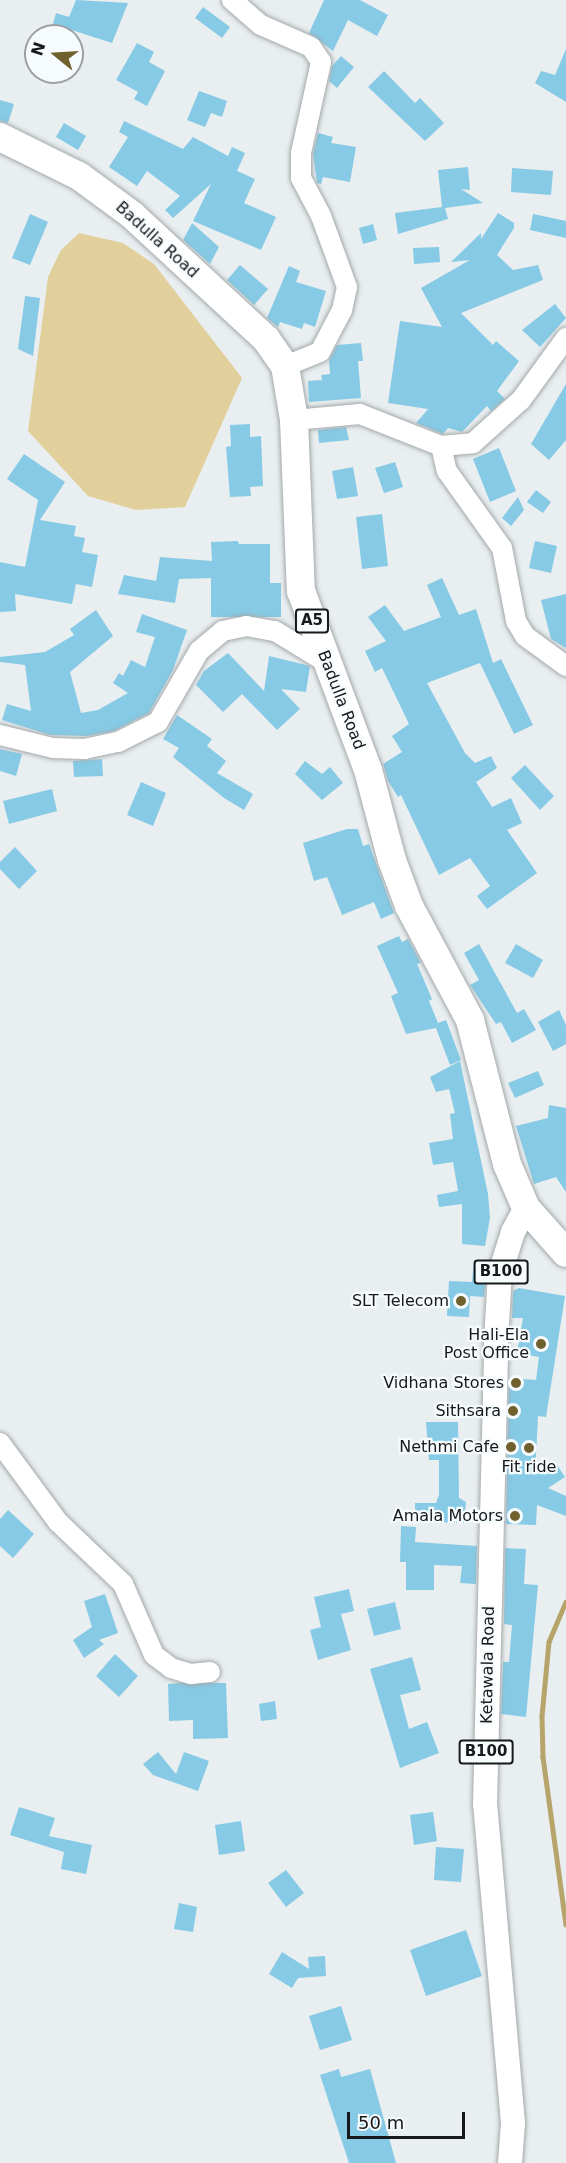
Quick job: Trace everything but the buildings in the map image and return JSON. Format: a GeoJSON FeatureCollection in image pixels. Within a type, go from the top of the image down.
{"type":"FeatureCollection","features":[{"type":"Feature","properties":{"kind":"highway","name":"Badulla Road"},"geometry":{"type":"LineString","coordinates":[[0,137],[80,176],[132,215],[266,339],[285,366],[294,420],[301,591],[368,770],[392,860],[409,906],[470,1020],[507,1164],[526,1208],[566,1252]]}},
{"type":"Feature","properties":{"kind":"main road","name":"Ketawala Road"},"geometry":{"type":"LineString","coordinates":[[510,2163],[513,2122],[485,1805],[496,1329],[501,1273],[513,1232],[526,1208]]}},
{"type":"Feature","properties":{"kind":"street"},"geometry":{"type":"LineString","coordinates":[[232,0],[261,25],[311,47],[321,62],[301,153],[301,178],[321,216],[347,287],[342,309],[320,352],[285,366]]}},
{"type":"Feature","properties":{"kind":"street"},"geometry":{"type":"LineString","coordinates":[[294,420],[360,414],[441,446],[473,443],[520,400],[566,338]]}},
{"type":"Feature","properties":{"kind":"street"},"geometry":{"type":"LineString","coordinates":[[441,446],[447,471],[502,548],[516,621],[525,636],[566,666]]}},
{"type":"Feature","properties":{"kind":"street"},"geometry":{"type":"LineString","coordinates":[[0,735],[53,748],[84,749],[118,742],[158,722],[198,651],[223,630],[246,626],[275,631],[326,662]]}},
{"type":"Feature","properties":{"kind":"street"},"geometry":{"type":"LineString","coordinates":[[0,1443],[58,1522],[123,1584],[154,1655],[171,1668],[191,1674],[210,1672]]}},
{"type":"Feature","properties":{"kind":"shaded area"},"geometry":{"type":"Polygon","coordinates":[[[79,233],[123,243],[154,264],[242,378],[185,507],[136,510],[88,496],[28,431],[48,277],[61,250],[79,233]]]}},
{"type":"Feature","properties":{"kind":"waterway"},"geometry":{"type":"LineString","coordinates":[[566,1602],[549,1642],[542,1716],[543,1757],[566,1924]]}},
{"type":"Feature","properties":{"kind":"place","name":"SLT Telecom"},"geometry":{"type":"Point","coordinates":[461,1301]}},
{"type":"Feature","properties":{"kind":"place","name":"Hali-Ela Post Office"},"geometry":{"type":"Point","coordinates":[541,1344]}},
{"type":"Feature","properties":{"kind":"place","name":"Vidhana Stores"},"geometry":{"type":"Point","coordinates":[516,1383]}},
{"type":"Feature","properties":{"kind":"place","name":"Sithsara"},"geometry":{"type":"Point","coordinates":[513,1411]}},
{"type":"Feature","properties":{"kind":"place","name":"Nethmi Cafe"},"geometry":{"type":"Point","coordinates":[511,1447]}},
{"type":"Feature","properties":{"kind":"place","name":"Fit ride"},"geometry":{"type":"Point","coordinates":[529,1448]}},
{"type":"Feature","properties":{"kind":"place","name":"Amala Motors"},"geometry":{"type":"Point","coordinates":[515,1516]}}]}
